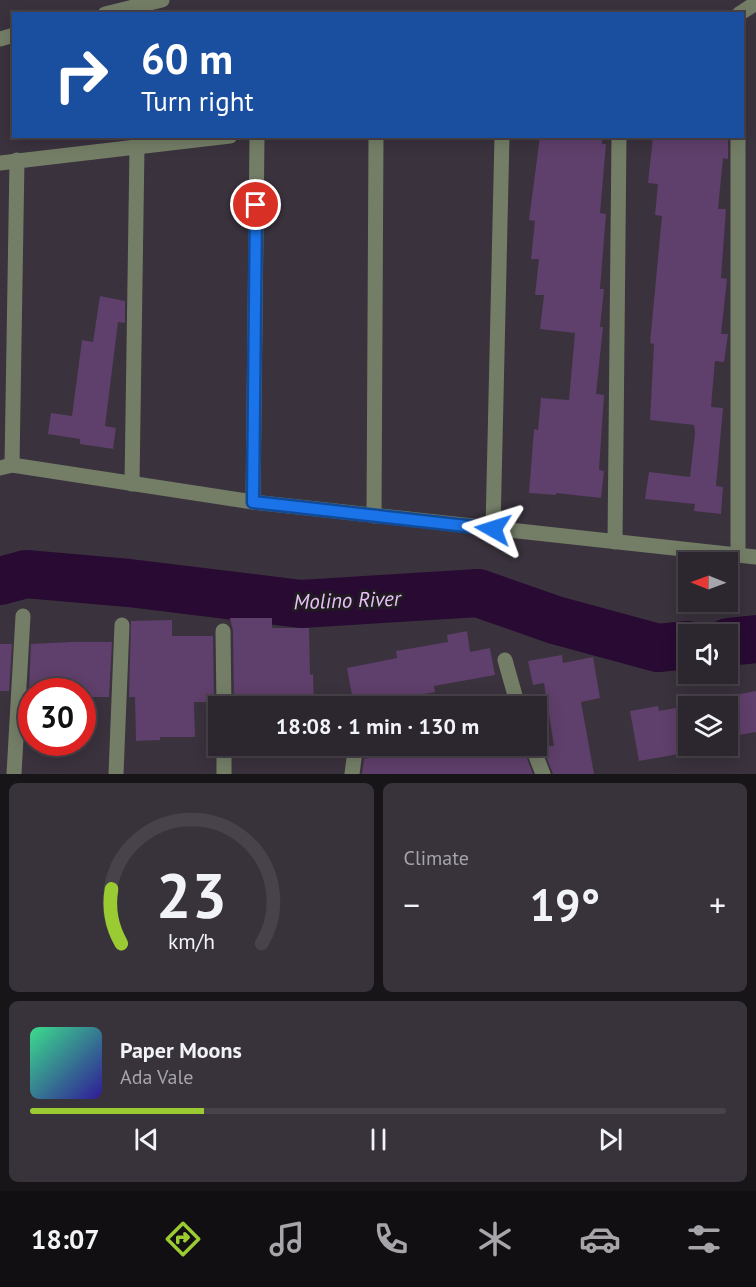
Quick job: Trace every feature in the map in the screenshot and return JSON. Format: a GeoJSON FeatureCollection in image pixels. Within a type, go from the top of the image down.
{"type":"FeatureCollection","features":[{"type":"Feature","properties":{"kind":"street"},"geometry":{"type":"LineString","coordinates":[[113,12],[162,0]]}},
{"type":"Feature","properties":{"kind":"street"},"geometry":{"type":"LineString","coordinates":[[742,12],[756,3]]}},
{"type":"Feature","properties":{"kind":"street"},"geometry":{"type":"LineString","coordinates":[[0,163],[213,138]]}},
{"type":"Feature","properties":{"kind":"street"},"geometry":{"type":"LineString","coordinates":[[253,502],[257,138]]}},
{"type":"Feature","properties":{"kind":"street"},"geometry":{"type":"LineString","coordinates":[[374,516],[376,138]]}},
{"type":"Feature","properties":{"kind":"street"},"geometry":{"type":"LineString","coordinates":[[493,529],[502,138]]}},
{"type":"Feature","properties":{"kind":"street"},"geometry":{"type":"LineString","coordinates":[[615,542],[619,138]]}},
{"type":"Feature","properties":{"kind":"street"},"geometry":{"type":"LineString","coordinates":[[738,138],[738,552]]}},
{"type":"Feature","properties":{"kind":"street"},"geometry":{"type":"LineString","coordinates":[[132,484],[137,147]]}},
{"type":"Feature","properties":{"kind":"street"},"geometry":{"type":"LineString","coordinates":[[17,160],[6,467],[253,502],[710,552]]}},
{"type":"Feature","properties":{"kind":"street"},"geometry":{"type":"LineString","coordinates":[[738,555],[756,557]]}},
{"type":"Feature","properties":{"kind":"street"},"geometry":{"type":"LineString","coordinates":[[14,774],[23,616]]}},
{"type":"Feature","properties":{"kind":"street"},"geometry":{"type":"LineString","coordinates":[[116,774],[122,625]]}},
{"type":"Feature","properties":{"kind":"street"},"geometry":{"type":"LineString","coordinates":[[224,631],[224,696]]}},
{"type":"Feature","properties":{"kind":"street"},"geometry":{"type":"LineString","coordinates":[[505,660],[515,696]]}},
{"type":"Feature","properties":{"kind":"street"},"geometry":{"type":"LineString","coordinates":[[224,756],[224,774]]}},
{"type":"Feature","properties":{"kind":"street"},"geometry":{"type":"LineString","coordinates":[[352,774],[354,756]]}},
{"type":"Feature","properties":{"kind":"street"},"geometry":{"type":"LineString","coordinates":[[536,756],[543,774]]}},
{"type":"Feature","properties":{"kind":"building"},"geometry":{"type":"Polygon","coordinates":[[[540,138],[602,138],[602,144],[606,144],[600,213],[606,214],[600,289],[604,289],[600,327],[603,327],[596,394],[604,395],[599,470],[604,471],[601,498],[556,493],[556,495],[529,493],[534,429],[538,430],[541,398],[569,400],[575,333],[540,329],[544,295],[535,295],[539,259],[531,259],[535,221],[529,220],[540,138]]]}},
{"type":"Feature","properties":{"kind":"building"},"geometry":{"type":"Polygon","coordinates":[[[653,138],[728,138],[728,159],[723,158],[718,209],[726,209],[721,278],[727,279],[721,334],[728,334],[724,362],[715,361],[711,407],[723,408],[716,486],[723,487],[721,514],[694,511],[695,504],[645,499],[649,472],[690,477],[695,433],[694,425],[650,420],[654,344],[650,343],[662,216],[655,215],[658,184],[648,183],[653,138]]]}},
{"type":"Feature","properties":{"kind":"building"},"geometry":{"type":"Polygon","coordinates":[[[100,296],[125,301],[125,323],[118,322],[105,426],[116,428],[113,449],[80,444],[80,439],[48,434],[51,413],[72,416],[82,340],[93,342],[100,296]]]}},
{"type":"Feature","properties":{"kind":"building"},"geometry":{"type":"Polygon","coordinates":[[[230,618],[272,618],[272,628],[309,628],[310,675],[313,674],[314,696],[234,696],[233,631],[230,618]]]}},
{"type":"Feature","properties":{"kind":"building"},"geometry":{"type":"Polygon","coordinates":[[[172,620],[172,636],[213,636],[214,696],[208,696],[208,702],[194,702],[195,737],[160,737],[160,740],[136,741],[135,697],[129,697],[131,621],[172,620]]]}},
{"type":"Feature","properties":{"kind":"building"},"geometry":{"type":"Polygon","coordinates":[[[467,631],[470,652],[490,648],[495,675],[434,686],[435,692],[413,696],[352,696],[347,668],[397,658],[396,651],[448,642],[447,635],[467,631]]]}},
{"type":"Feature","properties":{"kind":"building"},"geometry":{"type":"Polygon","coordinates":[[[112,642],[109,697],[96,697],[96,678],[30,678],[31,644],[112,642]]]}},
{"type":"Feature","properties":{"kind":"building"},"geometry":{"type":"Polygon","coordinates":[[[0,644],[12,644],[9,691],[0,691],[0,644]]]}},
{"type":"Feature","properties":{"kind":"building"},"geometry":{"type":"Polygon","coordinates":[[[562,655],[563,663],[593,657],[600,698],[581,702],[594,774],[553,774],[546,756],[547,746],[554,746],[547,696],[544,683],[533,685],[528,661],[562,655]]]}},
{"type":"Feature","properties":{"kind":"building"},"geometry":{"type":"Polygon","coordinates":[[[756,691],[756,732],[738,735],[738,696],[729,696],[756,691]]]}},
{"type":"Feature","properties":{"kind":"building"},"geometry":{"type":"Polygon","coordinates":[[[658,706],[659,711],[678,707],[678,754],[639,761],[630,711],[658,706]]]}},
{"type":"Feature","properties":{"kind":"building"},"geometry":{"type":"Polygon","coordinates":[[[241,756],[305,756],[305,757],[241,756]]]}},
{"type":"Feature","properties":{"kind":"building"},"geometry":{"type":"Polygon","coordinates":[[[377,756],[526,756],[533,774],[362,774],[364,759],[377,756]]]}},
{"type":"Feature","properties":{"kind":"waterway","name":"Molino River"},"geometry":{"type":"LineString","coordinates":[[0,581],[26,574],[129,583],[301,604],[478,593],[555,620],[658,648],[678,646]]}},
{"type":"Feature","properties":{"kind":"waterway","name":"Molino River"},"geometry":{"type":"LineString","coordinates":[[738,641],[756,639]]}},
{"type":"Feature","properties":{"kind":"route"},"geometry":{"type":"LineString","coordinates":[[256,205],[253,502],[493,529]]}}]}
